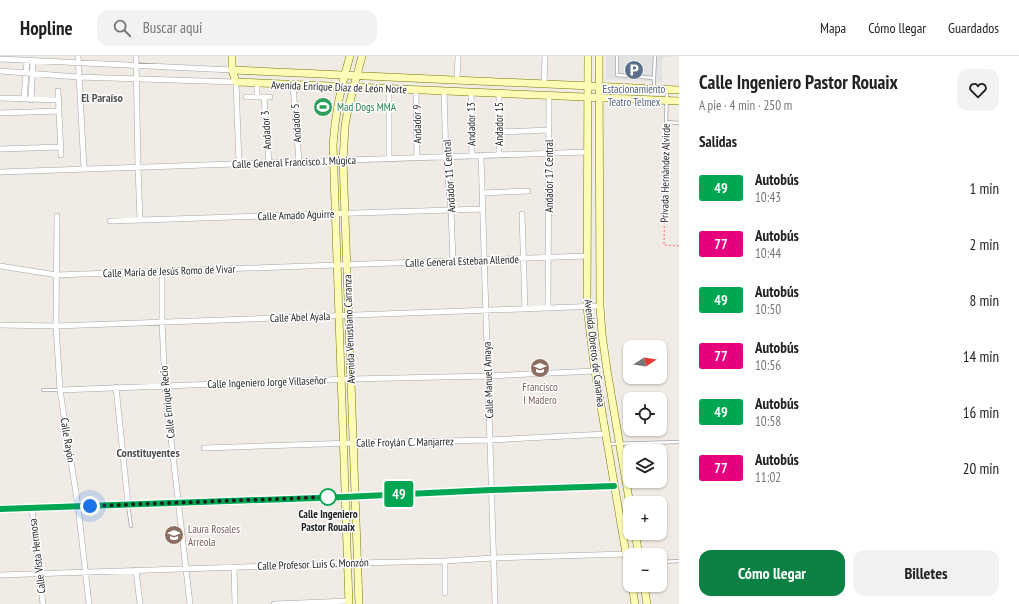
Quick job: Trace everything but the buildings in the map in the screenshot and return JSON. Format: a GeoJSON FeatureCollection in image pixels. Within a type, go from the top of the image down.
{"type":"FeatureCollection","features":[{"type":"Feature","properties":{"kind":"street"},"geometry":{"type":"LineString","coordinates":[[78,56],[84,169]]}},
{"type":"Feature","properties":{"kind":"street"},"geometry":{"type":"LineString","coordinates":[[136,56],[140,220]]}},
{"type":"Feature","properties":{"kind":"street"},"geometry":{"type":"LineString","coordinates":[[232,56],[232,70],[236,82],[239,164]]}},
{"type":"Feature","properties":{"kind":"street","name":"Avenida Venustiano Carranza"},"geometry":{"type":"LineString","coordinates":[[349,603],[334,131],[341,87],[350,56]]}},
{"type":"Feature","properties":{"kind":"street","name":"Avenida Venustiano Carranza"},"geometry":{"type":"LineString","coordinates":[[359,604],[343,160],[345,126],[362,56]]}},
{"type":"Feature","properties":{"kind":"street"},"geometry":{"type":"LineString","coordinates":[[457,80],[458,56]]}},
{"type":"Feature","properties":{"kind":"street"},"geometry":{"type":"LineString","coordinates":[[544,84],[545,56]]}},
{"type":"Feature","properties":{"kind":"street","name":"Avenida Obreros de Cananea"},"geometry":{"type":"LineString","coordinates":[[588,56],[587,307],[595,371],[625,548]]}},
{"type":"Feature","properties":{"kind":"street","name":"Avenida Obreros de Cananea"},"geometry":{"type":"LineString","coordinates":[[599,56],[600,306],[603,341],[629,496]]}},
{"type":"Feature","properties":{"kind":"street","name":"Avenida Enrique Díaz de León Norte"},"geometry":{"type":"LineString","coordinates":[[0,60],[13,58],[27,61],[78,64],[136,65],[667,90]]}},
{"type":"Feature","properties":{"kind":"street"},"geometry":{"type":"LineString","coordinates":[[24,99],[27,61]]}},
{"type":"Feature","properties":{"kind":"street"},"geometry":{"type":"LineString","coordinates":[[31,100],[33,61]]}},
{"type":"Feature","properties":{"kind":"street","name":"Avenida Enrique Díaz de León Norte"},"geometry":{"type":"LineString","coordinates":[[0,72],[78,77],[679,100]]}},
{"type":"Feature","properties":{"kind":"street","name":"Andador 3"},"geometry":{"type":"LineString","coordinates":[[257,83],[257,97]]}},
{"type":"Feature","properties":{"kind":"street","name":"Andador 5"},"geometry":{"type":"LineString","coordinates":[[293,85],[299,162]]}},
{"type":"Feature","properties":{"kind":"street"},"geometry":{"type":"LineString","coordinates":[[389,89],[389,158]]}},
{"type":"Feature","properties":{"kind":"street","name":"Andador 9"},"geometry":{"type":"LineString","coordinates":[[416,90],[417,158]]}},
{"type":"Feature","properties":{"kind":"street"},"geometry":{"type":"LineString","coordinates":[[667,90],[679,90]]}},
{"type":"Feature","properties":{"kind":"street"},"geometry":{"type":"LineString","coordinates":[[58,91],[61,155]]}},
{"type":"Feature","properties":{"kind":"street","name":"Andador 11 Central"},"geometry":{"type":"LineString","coordinates":[[444,91],[446,157],[451,210],[453,261]]}},
{"type":"Feature","properties":{"kind":"street","name":"Andador 13"},"geometry":{"type":"LineString","coordinates":[[471,92],[472,156]]}},
{"type":"Feature","properties":{"kind":"street","name":"Andador 15"},"geometry":{"type":"LineString","coordinates":[[499,93],[499,155]]}},
{"type":"Feature","properties":{"kind":"street","name":"Andador 17 Central"},"geometry":{"type":"LineString","coordinates":[[548,308],[549,95]]}},
{"type":"Feature","properties":{"kind":"street","name":"Andador 3"},"geometry":{"type":"LineString","coordinates":[[246,97],[267,97],[269,163]]}},
{"type":"Feature","properties":{"kind":"street"},"geometry":{"type":"LineString","coordinates":[[0,98],[58,100]]}},
{"type":"Feature","properties":{"kind":"street"},"geometry":{"type":"LineString","coordinates":[[0,113],[58,111]]}},
{"type":"Feature","properties":{"kind":"street"},"geometry":{"type":"LineString","coordinates":[[499,132],[549,130]]}},
{"type":"Feature","properties":{"kind":"street"},"geometry":{"type":"LineString","coordinates":[[0,149],[60,147]]}},
{"type":"Feature","properties":{"kind":"street","name":"Calle General Francisco J. Múgica"},"geometry":{"type":"LineString","coordinates":[[0,172],[588,152]]}},
{"type":"Feature","properties":{"kind":"street","name":"Calle Manuel Amaya"},"geometry":{"type":"LineString","coordinates":[[480,156],[495,604]]}},
{"type":"Feature","properties":{"kind":"street"},"geometry":{"type":"LineString","coordinates":[[482,193],[528,191]]}},
{"type":"Feature","properties":{"kind":"street","name":"Calle Amado Aguirre"},"geometry":{"type":"LineString","coordinates":[[110,220],[482,209]]}},
{"type":"Feature","properties":{"kind":"street"},"geometry":{"type":"LineString","coordinates":[[522,214],[525,309]]}},
{"type":"Feature","properties":{"kind":"street","name":"Calle Rayón"},"geometry":{"type":"LineString","coordinates":[[57,216],[56,326],[60,390],[78,506],[89,604]]}},
{"type":"Feature","properties":{"kind":"street","name":"Calle General Esteban Allende"},"geometry":{"type":"LineString","coordinates":[[338,265],[587,256]]}},
{"type":"Feature","properties":{"kind":"street","name":"Calle María de Jesús Romo de Vivar"},"geometry":{"type":"LineString","coordinates":[[0,266],[57,275],[338,265]]}},
{"type":"Feature","properties":{"kind":"street","name":"Calle Enrique Recio"},"geometry":{"type":"LineString","coordinates":[[162,271],[162,322],[165,386],[190,604]]}},
{"type":"Feature","properties":{"kind":"street","name":"Calle Abel Ayala"},"geometry":{"type":"LineString","coordinates":[[0,325],[56,326],[600,306]]}},
{"type":"Feature","properties":{"kind":"street","name":"Calle Ingeniero Jorge Villaseñor"},"geometry":{"type":"LineString","coordinates":[[60,390],[595,371]]}},
{"type":"Feature","properties":{"kind":"street"},"geometry":{"type":"LineString","coordinates":[[116,387],[128,504]]}},
{"type":"Feature","properties":{"kind":"street","name":"Calle Froylán C. Manjarrez"},"geometry":{"type":"LineString","coordinates":[[204,448],[490,440],[606,434]]}},
{"type":"Feature","properties":{"kind":"street"},"geometry":{"type":"LineString","coordinates":[[0,509],[614,486]]}},
{"type":"Feature","properties":{"kind":"street","name":"Calle Vista Hermosa"},"geometry":{"type":"LineString","coordinates":[[32,508],[43,604]]}},
{"type":"Feature","properties":{"kind":"street","name":"Calle Profesor Luis G. Monzón"},"geometry":{"type":"LineString","coordinates":[[0,575],[348,563],[445,562],[493,558],[623,554]]}},
{"type":"Feature","properties":{"kind":"street"},"geometry":{"type":"LineString","coordinates":[[445,562],[445,593]]}},
{"type":"Feature","properties":{"kind":"street"},"geometry":{"type":"LineString","coordinates":[[234,567],[235,604]]}},
{"type":"Feature","properties":{"kind":"street"},"geometry":{"type":"LineString","coordinates":[[136,570],[140,604]]}},
{"type":"Feature","properties":{"kind":"street"},"geometry":{"type":"LineString","coordinates":[[633,592],[635,604]]}},
{"type":"Feature","properties":{"kind":"street"},"geometry":{"type":"LineString","coordinates":[[645,592],[647,604]]}},
{"type":"Feature","properties":{"kind":"street"},"geometry":{"type":"LineString","coordinates":[[274,604],[349,603]]}},
{"type":"Feature","properties":{"kind":"lane"},"geometry":{"type":"LineString","coordinates":[[617,56],[617,75],[654,78]]}},
{"type":"Feature","properties":{"kind":"lane"},"geometry":{"type":"LineString","coordinates":[[654,89],[655,56]]}},
{"type":"Feature","properties":{"kind":"lane","name":"Privada Hernández Alvirde"},"geometry":{"type":"LineString","coordinates":[[666,122],[667,90]]}},
{"type":"Feature","properties":{"kind":"lane"},"geometry":{"type":"LineString","coordinates":[[666,122],[679,123]]}},
{"type":"Feature","properties":{"kind":"lane"},"geometry":{"type":"LineString","coordinates":[[43,390],[60,390]]}},
{"type":"Feature","properties":{"kind":"lane"},"geometry":{"type":"LineString","coordinates":[[607,444],[679,442]]}},
{"type":"Feature","properties":{"kind":"lane"},"geometry":{"type":"LineString","coordinates":[[128,504],[131,526]]}},
{"type":"Feature","properties":{"kind":"lane"},"geometry":{"type":"LineString","coordinates":[[667,562],[679,561]]}},
{"type":"Feature","properties":{"kind":"path","name":"Privada Hernández Alvirde"},"geometry":{"type":"LineString","coordinates":[[666,122],[664,245],[679,246]]}},
{"type":"Feature","properties":{"kind":"shaded area","name":"Estacionamiento Teatro Telmex"},"geometry":{"type":"Polygon","coordinates":[[[606,56],[673,56],[662,59],[662,82],[606,79],[606,56]]]}},
{"type":"Feature","properties":{"kind":"bus line","name":"49"},"geometry":{"type":"LineString","coordinates":[[0,509],[614,486]]}},
{"type":"Feature","properties":{"kind":"place","name":"Estacionamiento Teatro Telmex"},"geometry":{"type":"Point","coordinates":[634,70]}},
{"type":"Feature","properties":{"kind":"place","name":"Mad Dogs MMA"},"geometry":{"type":"Point","coordinates":[323,107]}},
{"type":"Feature","properties":{"kind":"place","name":"Francisco I Madero"},"geometry":{"type":"Point","coordinates":[540,368]}},
{"type":"Feature","properties":{"kind":"place","name":"Calle Ingeniero Pastor Rouaix"},"geometry":{"type":"Point","coordinates":[328,497]}},
{"type":"Feature","properties":{"kind":"place","name":"Laura Rosales Arreola"},"geometry":{"type":"Point","coordinates":[174,535]}},
{"type":"Feature","properties":{"kind":"district","name":"El Paraíso"},"geometry":{"type":"Point","coordinates":[102,97]}},
{"type":"Feature","properties":{"kind":"district","name":"Constituyentes"},"geometry":{"type":"Point","coordinates":[148,452]}},
{"type":"Feature","properties":{"kind":"route"},"geometry":{"type":"LineString","coordinates":[[90,506],[328,497]]}}]}
